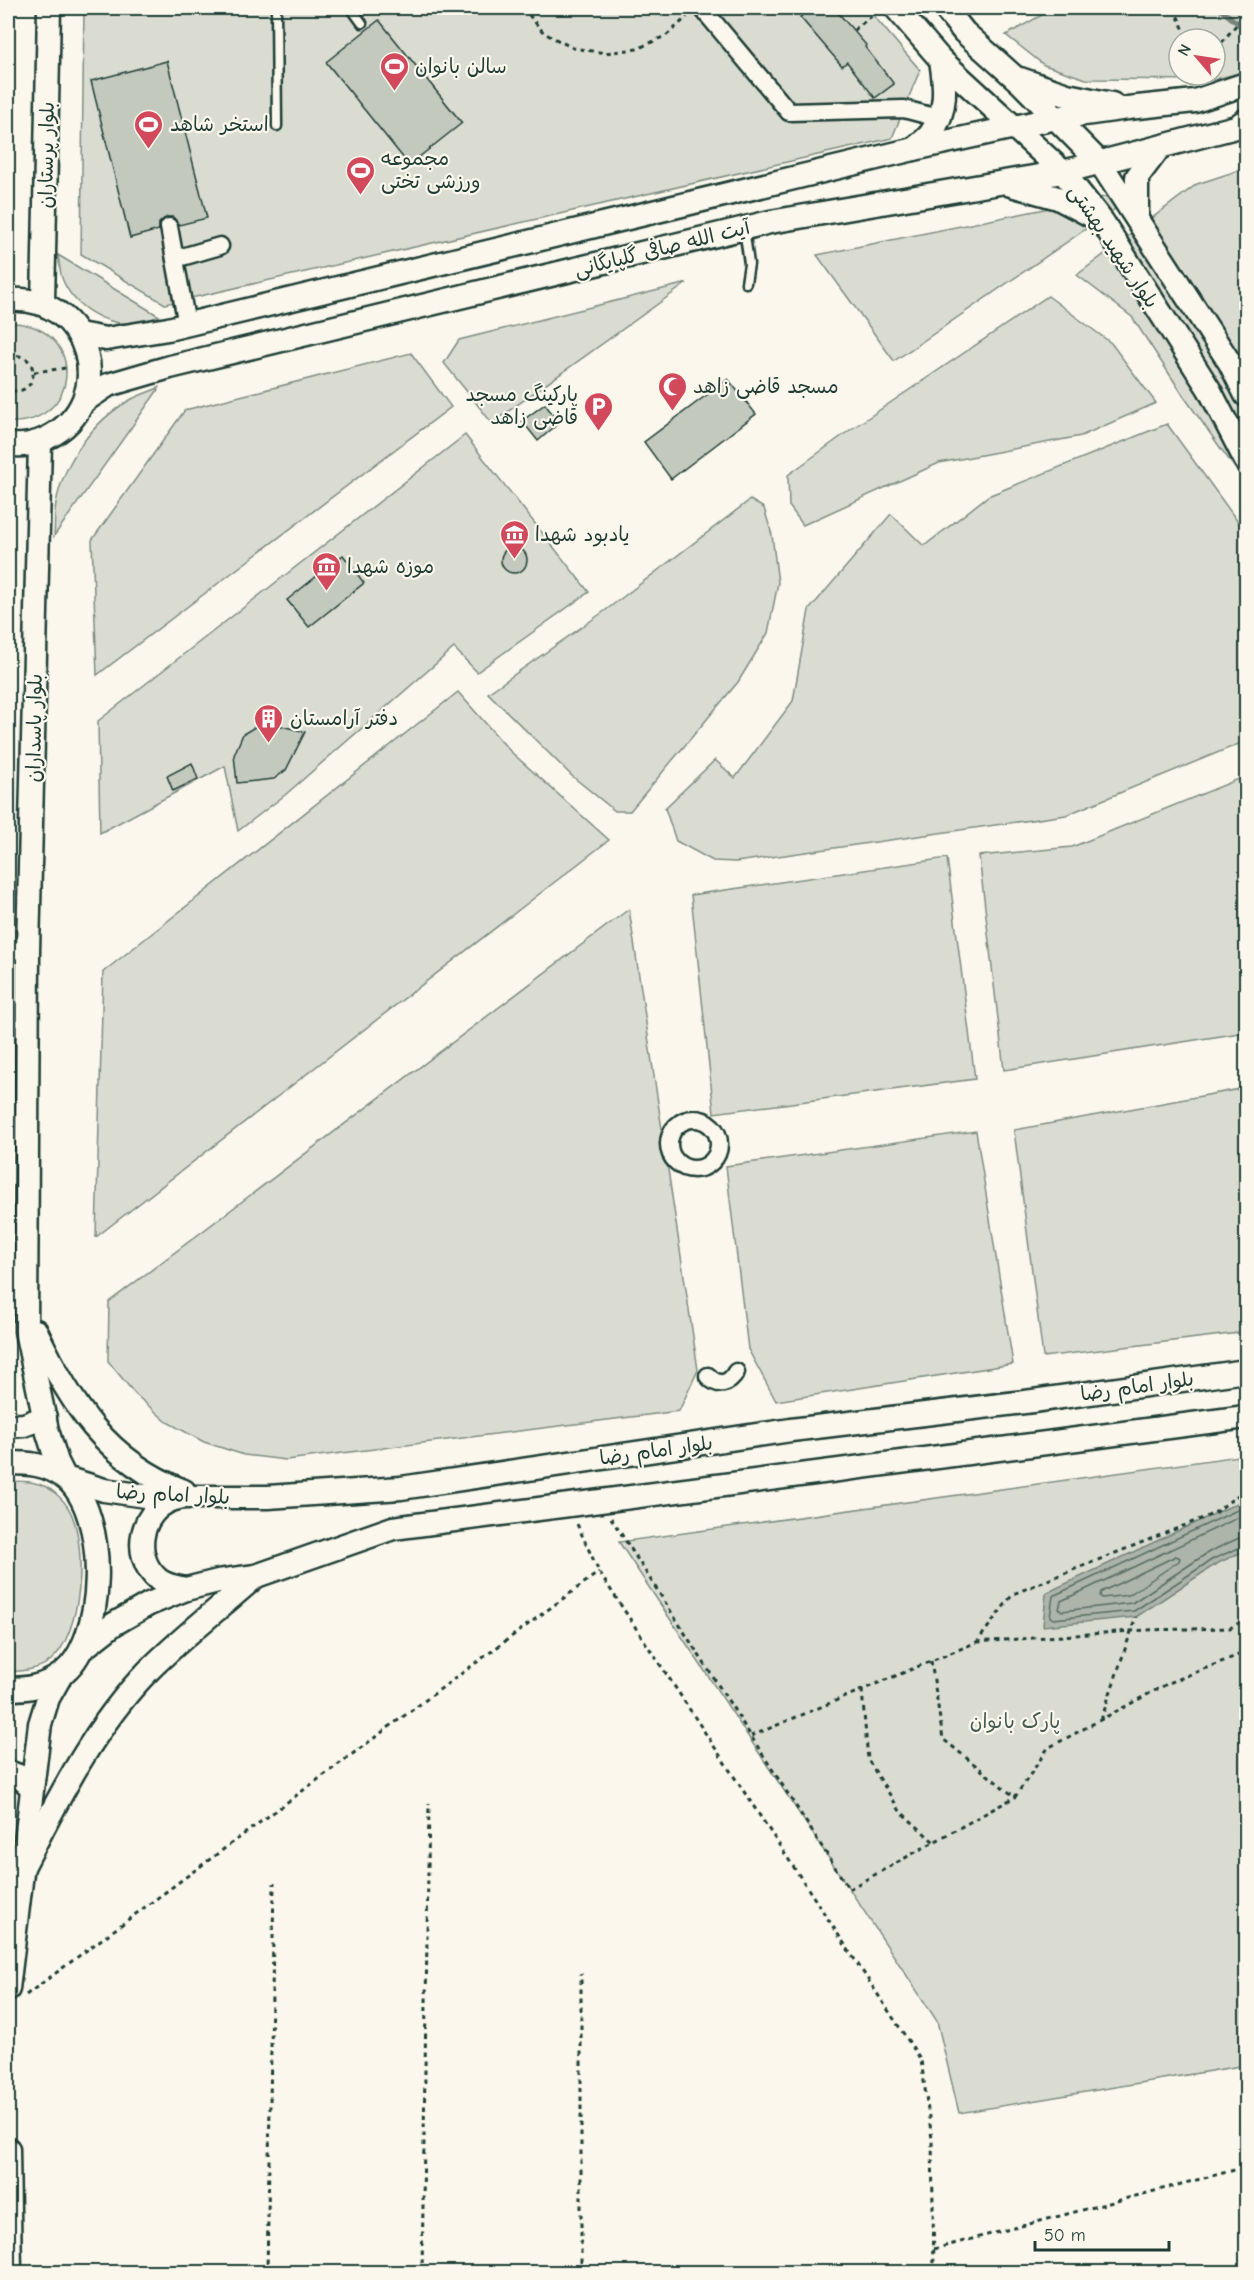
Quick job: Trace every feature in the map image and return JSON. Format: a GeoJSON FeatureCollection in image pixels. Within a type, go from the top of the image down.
{"type":"FeatureCollection","features":[{"type":"Feature","properties":{"kind":"main road","name":"بلوار پرستاران"},"geometry":{"type":"LineString","coordinates":[[43,303],[49,8]]}},
{"type":"Feature","properties":{"kind":"main road","name":"بلوار شهید بهشتی"},"geometry":{"type":"LineString","coordinates":[[896,8],[940,60],[1063,172],[1102,221],[1209,389],[1246,461]]}},
{"type":"Feature","properties":{"kind":"main road","name":"بلوار شهید بهشتی"},"geometry":{"type":"LineString","coordinates":[[945,8],[964,32],[1015,77],[1101,164],[1230,363],[1246,395]]}},
{"type":"Feature","properties":{"kind":"main road"},"geometry":{"type":"LineString","coordinates":[[914,149],[932,133],[944,104],[944,82],[940,60]]}},
{"type":"Feature","properties":{"kind":"main road"},"geometry":{"type":"LineString","coordinates":[[1015,77],[1066,95],[1128,108]]}},
{"type":"Feature","properties":{"kind":"main road","name":"آیت الله صافی گلپایگانی"},"geometry":{"type":"LineString","coordinates":[[79,334],[106,339],[187,325],[914,149],[1056,118],[1195,101],[1246,84]]}},
{"type":"Feature","properties":{"kind":"main road","name":"آیت الله صافی گلپایگانی"},"geometry":{"type":"LineString","coordinates":[[84,401],[108,385],[170,367],[744,228],[1101,164],[1236,126],[1246,120]]}},
{"type":"Feature","properties":{"kind":"main road"},"geometry":{"type":"LineString","coordinates":[[1137,219],[1137,177],[1159,148]]}},
{"type":"Feature","properties":{"kind":"main road"},"geometry":{"type":"LineString","coordinates":[[1003,183],[1058,198],[1102,221]]}},
{"type":"Feature","properties":{"kind":"main road"},"geometry":{"type":"LineString","coordinates":[[736,192],[744,228]]}},
{"type":"Feature","properties":{"kind":"main road"},"geometry":{"type":"LineString","coordinates":[[8,300],[22,299],[43,303],[64,316],[79,334],[88,355],[89,367],[84,401],[73,419],[58,432],[40,442],[15,446],[8,444]]}},
{"type":"Feature","properties":{"kind":"main road","name":"بلوار پاسداران"},"geometry":{"type":"LineString","coordinates":[[40,442],[17,951],[26,1331],[45,1417],[57,1462],[65,1478]]}},
{"type":"Feature","properties":{"kind":"main road"},"geometry":{"type":"LineString","coordinates":[[27,1311],[77,1407],[100,1437],[130,1463],[159,1482],[193,1497]]}},
{"type":"Feature","properties":{"kind":"main road","name":"بلوار امام رضا"},"geometry":{"type":"LineString","coordinates":[[8,1463],[35,1463],[65,1478],[104,1490],[146,1496],[268,1497],[401,1488],[791,1430],[1021,1402],[1246,1371]]}},
{"type":"Feature","properties":{"kind":"main road"},"geometry":{"type":"LineString","coordinates":[[8,1426],[24,1425],[45,1417]]}},
{"type":"Feature","properties":{"kind":"main road"},"geometry":{"type":"LineString","coordinates":[[17,1992],[21,1872],[40,1724],[48,1698],[61,1675],[82,1650],[114,1624],[149,1604],[186,1589],[218,1581],[256,1576],[393,1528],[1246,1417]]}},
{"type":"Feature","properties":{"kind":"main road"},"geometry":{"type":"LineString","coordinates":[[65,1478],[86,1504],[97,1562],[96,1591],[91,1620],[82,1650]]}},
{"type":"Feature","properties":{"kind":"main road"},"geometry":{"type":"LineString","coordinates":[[186,1589],[172,1587],[154,1575],[143,1557],[141,1543],[150,1516],[160,1506],[173,1500],[193,1497]]}},
{"type":"Feature","properties":{"kind":"main road"},"geometry":{"type":"LineString","coordinates":[[21,1872],[77,1767],[113,1711],[149,1670],[256,1576]]}},
{"type":"Feature","properties":{"kind":"main road"},"geometry":{"type":"LineString","coordinates":[[8,1689],[32,1689],[61,1675]]}},
{"type":"Feature","properties":{"kind":"main road"},"geometry":{"type":"LineString","coordinates":[[8,1772],[19,1776],[32,1788]]}},
{"type":"Feature","properties":{"kind":"main road"},"geometry":{"type":"LineString","coordinates":[[8,2149],[10,2272]]}},
{"type":"Feature","properties":{"kind":"street"},"geometry":{"type":"LineString","coordinates":[[697,11],[789,112],[904,110],[938,118]]}},
{"type":"Feature","properties":{"kind":"street"},"geometry":{"type":"LineString","coordinates":[[169,227],[187,325]]}},
{"type":"Feature","properties":{"kind":"street"},"geometry":{"type":"LineString","coordinates":[[175,259],[220,246]]}},
{"type":"Feature","properties":{"kind":"street"},"geometry":{"type":"LineString","coordinates":[[708,1376],[714,1382],[723,1384],[732,1380],[736,1372]]}},
{"type":"Feature","properties":{"kind":"lane"},"geometry":{"type":"LineString","coordinates":[[276,8],[277,126]]}},
{"type":"Feature","properties":{"kind":"lane"},"geometry":{"type":"LineString","coordinates":[[351,8],[362,23]]}},
{"type":"Feature","properties":{"kind":"lane"},"geometry":{"type":"LineString","coordinates":[[744,228],[749,264],[746,283]]}},
{"type":"Feature","properties":{"kind":"path"},"geometry":{"type":"LineString","coordinates":[[523,8],[544,33],[573,48],[605,53],[637,49],[667,35],[697,11]]}},
{"type":"Feature","properties":{"kind":"path"},"geometry":{"type":"LineString","coordinates":[[1174,8],[1184,27]]}},
{"type":"Feature","properties":{"kind":"path"},"geometry":{"type":"LineString","coordinates":[[1227,37],[1246,14]]}},
{"type":"Feature","properties":{"kind":"path"},"geometry":{"type":"LineString","coordinates":[[854,30],[873,15]]}},
{"type":"Feature","properties":{"kind":"path"},"geometry":{"type":"LineString","coordinates":[[8,357],[22,356],[28,360],[34,372],[29,386],[15,392],[8,390]]}},
{"type":"Feature","properties":{"kind":"path"},"geometry":{"type":"LineString","coordinates":[[34,372],[66,368]]}},
{"type":"Feature","properties":{"kind":"path"},"geometry":{"type":"LineString","coordinates":[[977,1642],[1012,1594],[1213,1514],[1246,1489]]}},
{"type":"Feature","properties":{"kind":"path"},"geometry":{"type":"LineString","coordinates":[[600,1502],[849,1888],[1015,1797],[1048,1748],[1169,1683],[1246,1652]]}},
{"type":"Feature","properties":{"kind":"path"},"geometry":{"type":"LineString","coordinates":[[569,1506],[599,1572],[921,2060],[932,2139],[934,2272]]}},
{"type":"Feature","properties":{"kind":"path"},"geometry":{"type":"LineString","coordinates":[[17,1992],[599,1572]]}},
{"type":"Feature","properties":{"kind":"path"},"geometry":{"type":"LineString","coordinates":[[1101,1720],[1137,1617]]}},
{"type":"Feature","properties":{"kind":"path"},"geometry":{"type":"LineString","coordinates":[[751,1736],[977,1642],[1145,1630],[1230,1628],[1246,1619]]}},
{"type":"Feature","properties":{"kind":"path"},"geometry":{"type":"LineString","coordinates":[[931,1661],[943,1739],[1015,1797]]}},
{"type":"Feature","properties":{"kind":"path"},"geometry":{"type":"LineString","coordinates":[[862,1690],[868,1760],[900,1811],[934,1842]]}},
{"type":"Feature","properties":{"kind":"path"},"geometry":{"type":"LineString","coordinates":[[422,2272],[429,1803]]}},
{"type":"Feature","properties":{"kind":"path"},"geometry":{"type":"LineString","coordinates":[[267,2272],[274,1882]]}},
{"type":"Feature","properties":{"kind":"path"},"geometry":{"type":"LineString","coordinates":[[581,2272],[582,1973]]}},
{"type":"Feature","properties":{"kind":"path"},"geometry":{"type":"LineString","coordinates":[[934,2249],[1246,2167]]}},
{"type":"Feature","properties":{"kind":"green space","name":"مجموعه ورزشی تختی"},"geometry":{"type":"Polygon","coordinates":[[[84,8],[867,8],[920,70],[892,138],[165,304],[81,254],[84,8]]]}},
{"type":"Feature","properties":{"kind":"green space"},"geometry":{"type":"Polygon","coordinates":[[[1054,8],[1246,8],[1246,71],[1227,76],[1227,27],[1167,27],[1167,80],[1086,79],[1044,65],[1006,35],[1054,8]]]}},
{"type":"Feature","properties":{"kind":"green space"},"geometry":{"type":"Polygon","coordinates":[[[1246,168],[1246,484],[1185,398],[1132,317],[1077,275],[1197,184],[1246,168]]]}},
{"type":"Feature","properties":{"kind":"green space"},"geometry":{"type":"Polygon","coordinates":[[[1144,189],[894,361],[817,255],[1144,189]]]}},
{"type":"Feature","properties":{"kind":"green space"},"geometry":{"type":"Polygon","coordinates":[[[58,255],[159,316],[140,323],[125,323],[114,322],[92,313],[74,298],[67,288],[62,278],[58,255]]]}},
{"type":"Feature","properties":{"kind":"green space"},"geometry":{"type":"Polygon","coordinates":[[[687,283],[492,423],[444,363],[459,340],[687,283]]]}},
{"type":"Feature","properties":{"kind":"green space"},"geometry":{"type":"Polygon","coordinates":[[[1048,296],[1111,343],[1156,403],[1081,436],[939,463],[803,525],[789,506],[788,475],[850,430],[1048,296]]]}},
{"type":"Feature","properties":{"kind":"green space"},"geometry":{"type":"Polygon","coordinates":[[[15,323],[39,329],[55,342],[64,358],[66,376],[61,394],[50,409],[32,419],[8,422],[8,324],[15,323]]]}},
{"type":"Feature","properties":{"kind":"green space"},"geometry":{"type":"Polygon","coordinates":[[[411,353],[451,407],[97,675],[92,540],[185,410],[411,353]]]}},
{"type":"Feature","properties":{"kind":"green space"},"geometry":{"type":"Polygon","coordinates":[[[160,387],[54,536],[55,507],[60,487],[73,457],[82,444],[104,419],[117,409],[133,398],[160,387]]]}},
{"type":"Feature","properties":{"kind":"green space"},"geometry":{"type":"Polygon","coordinates":[[[1167,424],[1246,533],[1246,741],[1066,815],[736,862],[713,861],[676,841],[665,808],[715,760],[735,778],[793,701],[809,610],[891,514],[924,546],[988,496],[1167,424]]]}},
{"type":"Feature","properties":{"kind":"green space"},"geometry":{"type":"Polygon","coordinates":[[[465,435],[589,592],[477,672],[454,648],[285,795],[238,831],[225,766],[100,833],[98,721],[465,435]]]}},
{"type":"Feature","properties":{"kind":"green space"},"geometry":{"type":"Polygon","coordinates":[[[750,500],[764,508],[772,535],[778,583],[768,633],[738,682],[630,811],[615,811],[572,776],[488,693],[606,610],[750,500]]]}},
{"type":"Feature","properties":{"kind":"green space"},"geometry":{"type":"Polygon","coordinates":[[[458,692],[510,751],[609,840],[96,1237],[103,972],[458,692]]]}},
{"type":"Feature","properties":{"kind":"green space"},"geometry":{"type":"Polygon","coordinates":[[[1246,776],[1246,1032],[1004,1070],[979,856],[1072,847],[1246,776]]]}},
{"type":"Feature","properties":{"kind":"green space"},"geometry":{"type":"Polygon","coordinates":[[[947,858],[975,1079],[714,1113],[691,895],[947,858]]]}},
{"type":"Feature","properties":{"kind":"green space"},"geometry":{"type":"Polygon","coordinates":[[[629,909],[698,1370],[679,1411],[286,1460],[244,1455],[204,1442],[167,1422],[135,1394],[108,1361],[109,1302],[629,909]]]}},
{"type":"Feature","properties":{"kind":"green space"},"geometry":{"type":"Polygon","coordinates":[[[1246,1088],[1246,1332],[1043,1357],[1014,1130],[1246,1088]]]}},
{"type":"Feature","properties":{"kind":"green space"},"geometry":{"type":"Polygon","coordinates":[[[976,1131],[1013,1364],[776,1401],[748,1349],[726,1166],[976,1131]]]}},
{"type":"Feature","properties":{"kind":"green space","name":"پارک بانوان"},"geometry":{"type":"Polygon","coordinates":[[[1246,1455],[1246,2065],[959,2113],[937,2021],[619,1542],[1246,1455]]]}},
{"type":"Feature","properties":{"kind":"green space"},"geometry":{"type":"Polygon","coordinates":[[[8,1481],[39,1484],[50,1489],[63,1501],[76,1526],[80,1567],[75,1611],[70,1631],[61,1648],[51,1660],[41,1666],[8,1672],[8,1481]]]}},
{"type":"Feature","properties":{"kind":"water"},"geometry":{"type":"Polygon","coordinates":[[[1246,1499],[1246,1550],[1216,1564],[1136,1617],[1043,1626],[1046,1593],[1246,1499]]]}},
{"type":"Feature","properties":{"kind":"building"},"geometry":{"type":"Polygon","coordinates":[[[812,8],[834,8],[866,45],[865,47],[894,84],[875,98],[847,62],[842,66],[800,17],[812,8]]]}},
{"type":"Feature","properties":{"kind":"building","name":"سالن بانوان"},"geometry":{"type":"Polygon","coordinates":[[[379,20],[462,123],[409,165],[326,62],[379,20]]]}},
{"type":"Feature","properties":{"kind":"building","name":"استخر شاهد"},"geometry":{"type":"Polygon","coordinates":[[[167,61],[207,218],[179,225],[173,217],[167,217],[159,223],[159,230],[130,238],[91,81],[167,61]]]}},
{"type":"Feature","properties":{"kind":"building"},"geometry":{"type":"Polygon","coordinates":[[[728,379],[756,414],[671,479],[644,442],[728,379]]]}},
{"type":"Feature","properties":{"kind":"building"},"geometry":{"type":"Polygon","coordinates":[[[545,404],[559,423],[538,441],[522,421],[545,404]]]}},
{"type":"Feature","properties":{"kind":"building","name":"یادبود شهدا"},"geometry":{"type":"Polygon","coordinates":[[[514,547],[523,551],[527,560],[523,569],[514,573],[505,569],[501,560],[505,551],[514,547]]]}},
{"type":"Feature","properties":{"kind":"building","name":"موزه شهدا"},"geometry":{"type":"Polygon","coordinates":[[[343,555],[364,583],[309,627],[287,600],[343,555]]]}},
{"type":"Feature","properties":{"kind":"building","name":"دفتر آرامستان"},"geometry":{"type":"Polygon","coordinates":[[[274,724],[305,732],[286,770],[274,779],[237,783],[234,755],[243,734],[258,725],[274,724]]]}},
{"type":"Feature","properties":{"kind":"building"},"geometry":{"type":"Polygon","coordinates":[[[192,763],[198,779],[173,791],[167,776],[192,763]]]}},
{"type":"Feature","properties":{"kind":"waterway"},"geometry":{"type":"LineString","coordinates":[[1219,8],[1246,30]]}},
{"type":"Feature","properties":{"kind":"place","name":"سالن بانوان"},"geometry":{"type":"Point","coordinates":[394,92]}},
{"type":"Feature","properties":{"kind":"place","name":"استخر شاهد"},"geometry":{"type":"Point","coordinates":[149,150]}},
{"type":"Feature","properties":{"kind":"place","name":"مجموعه ورزشی تختی"},"geometry":{"type":"Point","coordinates":[360,196]}},
{"type":"Feature","properties":{"kind":"place","name":"مسجد قاضی زاهد"},"geometry":{"type":"Point","coordinates":[672,412]}},
{"type":"Feature","properties":{"kind":"place","name":"پارکینگ مسجد قاضی زاهد"},"geometry":{"type":"Point","coordinates":[599,432]}},
{"type":"Feature","properties":{"kind":"place","name":"یادبود شهدا"},"geometry":{"type":"Point","coordinates":[514,560]}},
{"type":"Feature","properties":{"kind":"place","name":"موزه شهدا"},"geometry":{"type":"Point","coordinates":[326,592]}},
{"type":"Feature","properties":{"kind":"place","name":"دفتر آرامستان"},"geometry":{"type":"Point","coordinates":[269,744]}}]}
